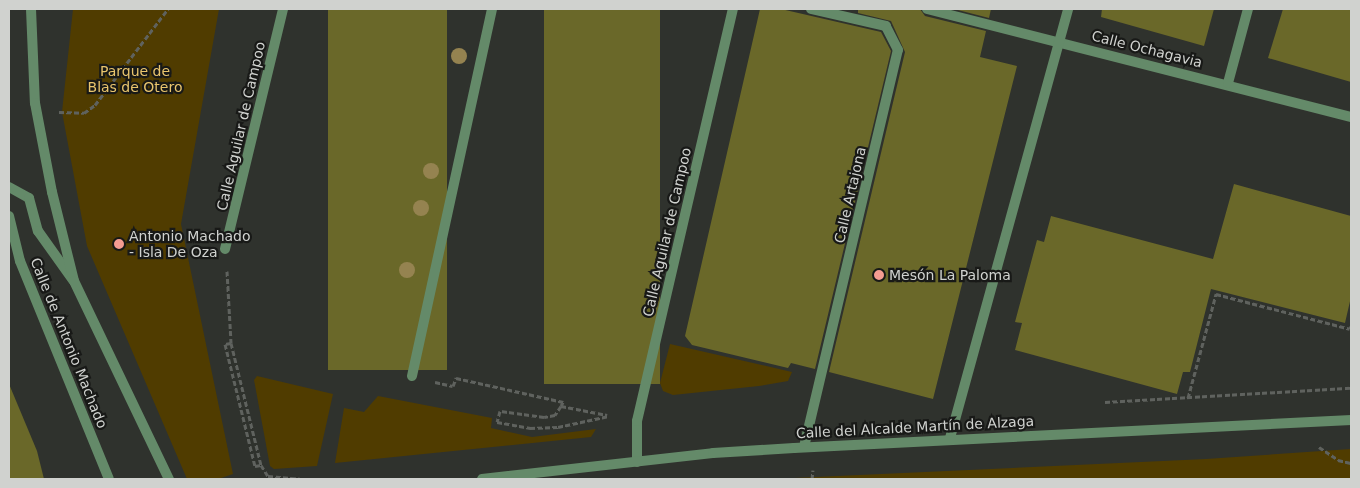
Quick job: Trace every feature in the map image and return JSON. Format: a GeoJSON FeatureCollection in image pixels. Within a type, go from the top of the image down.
{"type":"FeatureCollection","features":[{"type":"Feature","properties":{"kind":"street","name":"Calle de Antonio Machado"},"geometry":{"type":"LineString","coordinates":[[31,9],[35,103],[52,192],[74,281]]}},
{"type":"Feature","properties":{"kind":"street","name":"Calle Aguilar de Campoo"},"geometry":{"type":"LineString","coordinates":[[225,249],[283,9]]}},
{"type":"Feature","properties":{"kind":"street"},"geometry":{"type":"LineString","coordinates":[[412,376],[492,9]]}},
{"type":"Feature","properties":{"kind":"street","name":"Calle Aguilar de Campoo"},"geometry":{"type":"LineString","coordinates":[[637,462],[637,421],[733,9]]}},
{"type":"Feature","properties":{"kind":"street","name":"Calle Artajona"},"geometry":{"type":"LineString","coordinates":[[804,447],[898,50],[886,26],[811,9]]}},
{"type":"Feature","properties":{"kind":"street"},"geometry":{"type":"LineString","coordinates":[[926,9],[1059,42]]}},
{"type":"Feature","properties":{"kind":"street"},"geometry":{"type":"LineString","coordinates":[[950,438],[1068,9]]}},
{"type":"Feature","properties":{"kind":"street"},"geometry":{"type":"LineString","coordinates":[[1228,83],[1248,9]]}},
{"type":"Feature","properties":{"kind":"street","name":"Calle Ochagavia"},"geometry":{"type":"LineString","coordinates":[[1059,42],[1228,83],[1351,117]]}},
{"type":"Feature","properties":{"kind":"street","name":"Calle de Antonio Machado"},"geometry":{"type":"LineString","coordinates":[[9,187],[29,198],[38,231],[74,281],[169,479]]}},
{"type":"Feature","properties":{"kind":"street","name":"Calle de Antonio Machado"},"geometry":{"type":"LineString","coordinates":[[9,216],[20,261],[109,479]]}},
{"type":"Feature","properties":{"kind":"street","name":"Calle del Alcalde Martín de Alzaga"},"geometry":{"type":"LineString","coordinates":[[482,479],[637,462],[804,447],[950,438],[1351,420]]}},
{"type":"Feature","properties":{"kind":"path"},"geometry":{"type":"LineString","coordinates":[[84,113],[95,105],[168,9]]}},
{"type":"Feature","properties":{"kind":"path"},"geometry":{"type":"LineString","coordinates":[[225,249],[231,343],[225,344],[255,466],[261,464],[268,476],[300,479]]}},
{"type":"Feature","properties":{"kind":"path"},"geometry":{"type":"LineString","coordinates":[[1188,398],[1216,294],[1350,329],[1351,326]]}},
{"type":"Feature","properties":{"kind":"path"},"geometry":{"type":"LineString","coordinates":[[412,376],[453,386],[456,378],[563,402],[555,415],[544,417],[500,411],[497,422],[530,428],[558,427],[609,416]]}},
{"type":"Feature","properties":{"kind":"path"},"geometry":{"type":"LineString","coordinates":[[1105,402],[1351,388]]}},
{"type":"Feature","properties":{"kind":"path"},"geometry":{"type":"LineString","coordinates":[[561,406],[593,412]]}},
{"type":"Feature","properties":{"kind":"path"},"geometry":{"type":"LineString","coordinates":[[812,479],[813,469]]}},
{"type":"Feature","properties":{"kind":"green space","name":"Parque de Blas de Otero"},"geometry":{"type":"Polygon","coordinates":[[[73,9],[219,9],[181,224],[233,474],[218,479],[187,479],[87,246],[62,112],[73,9]]]}},
{"type":"Feature","properties":{"kind":"green space"},"geometry":{"type":"Polygon","coordinates":[[[670,344],[792,372],[788,381],[673,395],[663,391],[660,383],[670,344]]]}},
{"type":"Feature","properties":{"kind":"green space"},"geometry":{"type":"Polygon","coordinates":[[[257,376],[333,394],[317,466],[274,469],[270,466],[254,380],[257,376]]]}},
{"type":"Feature","properties":{"kind":"green space"},"geometry":{"type":"Polygon","coordinates":[[[378,396],[492,418],[491,428],[532,437],[596,429],[591,437],[335,463],[344,408],[364,412],[378,396]]]}},
{"type":"Feature","properties":{"kind":"green space"},"geometry":{"type":"Polygon","coordinates":[[[1351,449],[1351,479],[772,479],[1206,459],[1351,449]]]}},
{"type":"Feature","properties":{"kind":"building"},"geometry":{"type":"Polygon","coordinates":[[[328,9],[447,9],[447,370],[328,370],[328,9]]]}},
{"type":"Feature","properties":{"kind":"building"},"geometry":{"type":"Polygon","coordinates":[[[544,9],[660,9],[660,384],[544,384],[544,9]]]}},
{"type":"Feature","properties":{"kind":"building"},"geometry":{"type":"Polygon","coordinates":[[[760,9],[781,9],[881,32],[891,51],[815,369],[791,363],[788,368],[692,345],[685,336],[760,9]]]}},
{"type":"Feature","properties":{"kind":"building"},"geometry":{"type":"Polygon","coordinates":[[[858,9],[920,9],[925,16],[986,31],[980,57],[1017,66],[933,399],[829,372],[905,52],[891,21],[858,13],[858,9]]]}},
{"type":"Feature","properties":{"kind":"building"},"geometry":{"type":"Polygon","coordinates":[[[954,9],[991,9],[989,18],[954,9]]]}},
{"type":"Feature","properties":{"kind":"building"},"geometry":{"type":"Polygon","coordinates":[[[1102,9],[1214,9],[1204,46],[1101,17],[1102,9]]]}},
{"type":"Feature","properties":{"kind":"building"},"geometry":{"type":"Polygon","coordinates":[[[1283,9],[1351,9],[1351,82],[1268,58],[1283,9]]]}},
{"type":"Feature","properties":{"kind":"building"},"geometry":{"type":"Polygon","coordinates":[[[1234,184],[1351,216],[1351,297],[1345,323],[1211,289],[1190,372],[1183,372],[1177,394],[1015,350],[1022,323],[1015,322],[1037,240],[1044,242],[1051,216],[1213,259],[1234,184]]]}},
{"type":"Feature","properties":{"kind":"building"},"geometry":{"type":"Polygon","coordinates":[[[9,384],[37,451],[44,479],[9,479],[9,384]]]}},
{"type":"Feature","properties":{"kind":"place","name":"Antonio Machado - Isla De Oza"},"geometry":{"type":"Point","coordinates":[119,244]}},
{"type":"Feature","properties":{"kind":"place","name":"Mesón La Paloma"},"geometry":{"type":"Point","coordinates":[879,275]}}]}
